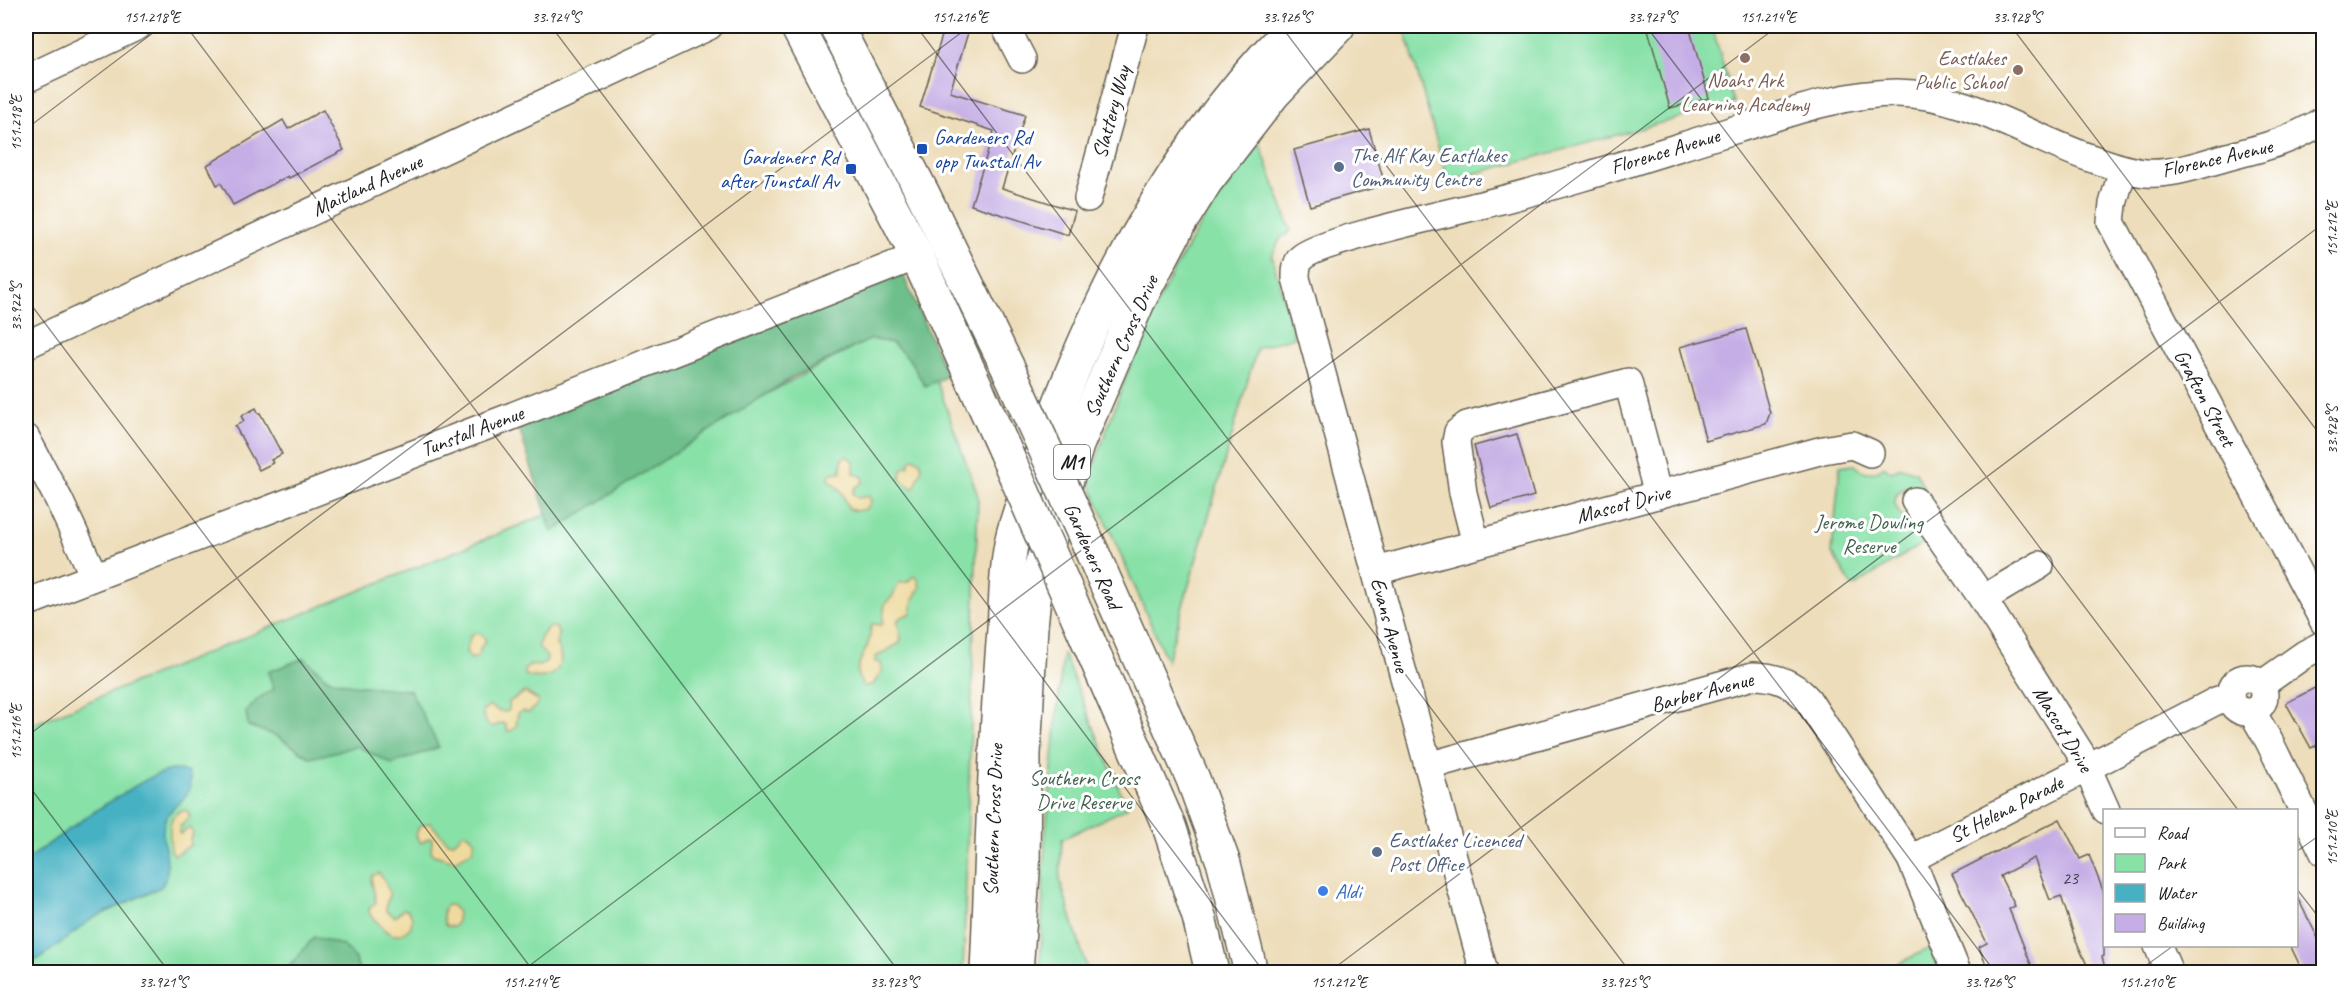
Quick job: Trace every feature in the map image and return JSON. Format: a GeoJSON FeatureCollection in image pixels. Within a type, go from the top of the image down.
{"type":"FeatureCollection","features":[{"type":"Feature","properties":{"kind":"main road","name":"Gardeners Road"},"geometry":{"type":"LineString","coordinates":[[797,26],[917,256],[1080,622],[1169,826],[1199,917],[1212,972]]}},
{"type":"Feature","properties":{"kind":"main road","name":"Gardeners Road"},"geometry":{"type":"LineString","coordinates":[[836,26],[922,192],[1009,370],[1193,779],[1224,864],[1251,972]]}},
{"type":"Feature","properties":{"kind":"main road","name":"Southern Cross Drive"},"geometry":{"type":"LineString","coordinates":[[987,972],[999,693],[1013,536],[1059,403],[1084,343],[1097,313],[1152,208],[1234,91],[1267,52],[1294,26]]}},
{"type":"Feature","properties":{"kind":"main road","name":"Southern Cross Drive"},"geometry":{"type":"LineString","coordinates":[[1016,972],[1023,873],[1024,754],[1035,588],[1077,445],[1138,302],[1179,224],[1206,181],[1267,102],[1338,26]]}},
{"type":"Feature","properties":{"kind":"street"},"geometry":{"type":"LineString","coordinates":[[26,79],[138,26]]}},
{"type":"Feature","properties":{"kind":"street","name":"Maitland Avenue"},"geometry":{"type":"LineString","coordinates":[[26,345],[709,26]]}},
{"type":"Feature","properties":{"kind":"street"},"geometry":{"type":"LineString","coordinates":[[1005,26],[1022,59]]}},
{"type":"Feature","properties":{"kind":"street","name":"Slattery Way"},"geometry":{"type":"LineString","coordinates":[[1088,198],[1135,26]]}},
{"type":"Feature","properties":{"kind":"street","name":"Florence Avenue"},"geometry":{"type":"LineString","coordinates":[[1296,278],[1296,265],[1311,251],[1503,200],[1768,120],[1841,100],[1872,95],[1912,94],[1950,101],[1994,117],[2068,152],[2123,169],[2145,173],[2162,173],[2280,143],[2297,137],[2324,120]]}},
{"type":"Feature","properties":{"kind":"street","name":"Grafton Street"},"geometry":{"type":"LineString","coordinates":[[2123,169],[2113,204],[2111,222],[2324,622]]}},
{"type":"Feature","properties":{"kind":"street","name":"Tunstall Avenue"},"geometry":{"type":"LineString","coordinates":[[26,603],[494,423],[917,256]]}},
{"type":"Feature","properties":{"kind":"street","name":"Evans Avenue"},"geometry":{"type":"LineString","coordinates":[[1296,278],[1484,972]]}},
{"type":"Feature","properties":{"kind":"street"},"geometry":{"type":"LineString","coordinates":[[1476,544],[1463,493],[1456,442],[1458,432],[1467,425],[1628,382],[1658,495]]}},
{"type":"Feature","properties":{"kind":"street"},"geometry":{"type":"LineString","coordinates":[[26,438],[59,500],[94,576]]}},
{"type":"Feature","properties":{"kind":"street","name":"Mascot Drive"},"geometry":{"type":"LineString","coordinates":[[1376,571],[1823,450],[1852,445],[1870,453]]}},
{"type":"Feature","properties":{"kind":"street","name":"Mascot Drive"},"geometry":{"type":"LineString","coordinates":[[1915,501],[1983,599],[2087,767],[2106,809]]}},
{"type":"Feature","properties":{"kind":"street"},"geometry":{"type":"LineString","coordinates":[[1983,599],[2040,565]]}},
{"type":"Feature","properties":{"kind":"street"},"geometry":{"type":"LineString","coordinates":[[2324,644],[2305,654],[2261,685],[2252,678],[2241,678],[2232,685],[2241,704],[2269,741],[2324,853]]}},
{"type":"Feature","properties":{"kind":"street","name":"Barber Avenue"},"geometry":{"type":"LineString","coordinates":[[1428,766],[1753,676],[1781,679],[1808,700],[1911,859],[1957,972]]}},
{"type":"Feature","properties":{"kind":"street","name":"St Helena Parade"},"geometry":{"type":"LineString","coordinates":[[1911,859],[2216,701],[2241,704]]}},
{"type":"Feature","properties":{"kind":"street"},"geometry":{"type":"LineString","coordinates":[[2159,947],[2169,972]]}},
{"type":"Feature","properties":{"kind":"green space"},"geometry":{"type":"Polygon","coordinates":[[[1404,26],[1712,26],[1734,103],[1448,181],[1404,26]]]}},
{"type":"Feature","properties":{"kind":"green space"},"geometry":{"type":"Polygon","coordinates":[[[1260,144],[1291,231],[1280,239],[1272,256],[1294,337],[1257,348],[1167,661],[1089,482],[1134,356],[1176,266],[1200,225],[1260,144]]]}},
{"type":"Feature","properties":{"kind":"green space"},"geometry":{"type":"Polygon","coordinates":[[[901,270],[947,376],[925,386],[909,359],[892,343],[871,339],[793,377],[552,532],[519,428],[901,270]]]}},
{"type":"Feature","properties":{"kind":"green space"},"geometry":{"type":"Polygon","coordinates":[[[913,315],[978,496],[963,972],[26,972],[26,727],[542,516],[913,315]]]}},
{"type":"Feature","properties":{"kind":"green space","name":"Jerome Dowling Reserve"},"geometry":{"type":"Polygon","coordinates":[[[1854,464],[1861,470],[1869,472],[1884,466],[1891,472],[1901,467],[1916,472],[1924,488],[1915,485],[1908,487],[1899,492],[1895,501],[1901,515],[1923,543],[1853,587],[1832,553],[1840,466],[1854,464]]]}},
{"type":"Feature","properties":{"kind":"green space","name":"Southern Cross Drive Reserve"},"geometry":{"type":"Polygon","coordinates":[[[1063,653],[1127,808],[1062,839],[1060,881],[1088,972],[1040,972],[1045,841],[1063,653]]]}},
{"type":"Feature","properties":{"kind":"green space"},"geometry":{"type":"Polygon","coordinates":[[[304,658],[328,679],[352,685],[410,690],[439,747],[392,764],[357,746],[311,758],[277,736],[248,726],[246,712],[259,698],[274,689],[268,672],[304,658]]]}},
{"type":"Feature","properties":{"kind":"green space"},"geometry":{"type":"Polygon","coordinates":[[[314,937],[331,941],[349,950],[360,972],[285,972],[314,937]]]}},
{"type":"Feature","properties":{"kind":"green space"},"geometry":{"type":"Polygon","coordinates":[[[1930,948],[1939,972],[1881,972],[1930,948]]]}},
{"type":"Feature","properties":{"kind":"sand"},"geometry":{"type":"Polygon","coordinates":[[[846,456],[854,461],[854,473],[863,477],[863,482],[854,489],[853,494],[858,498],[869,496],[871,502],[866,509],[856,511],[849,509],[841,491],[828,478],[831,473],[841,472],[842,458],[846,456]]]}},
{"type":"Feature","properties":{"kind":"sand"},"geometry":{"type":"Polygon","coordinates":[[[914,458],[920,461],[922,468],[915,487],[912,488],[900,479],[903,468],[909,466],[910,461],[914,458]]]}},
{"type":"Feature","properties":{"kind":"sand"},"geometry":{"type":"Polygon","coordinates":[[[912,577],[917,577],[920,587],[913,600],[911,613],[898,619],[900,643],[876,657],[875,662],[881,663],[882,671],[873,685],[864,686],[858,676],[858,671],[860,660],[868,644],[872,624],[882,625],[885,604],[892,597],[899,583],[908,582],[912,577]]]}},
{"type":"Feature","properties":{"kind":"sand"},"geometry":{"type":"Polygon","coordinates":[[[553,627],[559,635],[556,644],[560,652],[559,666],[555,672],[542,677],[525,675],[524,670],[530,665],[539,666],[546,662],[547,657],[538,644],[547,628],[553,627]]]}},
{"type":"Feature","properties":{"kind":"sand"},"geometry":{"type":"Polygon","coordinates":[[[480,633],[486,640],[478,657],[471,659],[466,652],[471,634],[480,633]]]}},
{"type":"Feature","properties":{"kind":"sand"},"geometry":{"type":"Polygon","coordinates":[[[525,692],[538,700],[538,703],[529,713],[523,711],[518,713],[516,727],[507,731],[506,725],[502,723],[492,727],[486,722],[483,710],[490,706],[507,712],[509,702],[525,692]]]}},
{"type":"Feature","properties":{"kind":"sand"},"geometry":{"type":"Polygon","coordinates":[[[182,810],[187,811],[190,816],[180,827],[179,833],[181,834],[190,827],[193,834],[190,839],[191,845],[175,855],[171,851],[170,828],[176,813],[182,810]]]}},
{"type":"Feature","properties":{"kind":"sand"},"geometry":{"type":"Polygon","coordinates":[[[430,823],[448,842],[454,842],[463,833],[469,834],[475,841],[472,851],[455,861],[434,855],[431,851],[432,838],[421,843],[416,836],[419,826],[430,823]]]}},
{"type":"Feature","properties":{"kind":"sand"},"geometry":{"type":"Polygon","coordinates":[[[379,873],[389,893],[386,910],[395,917],[403,909],[408,910],[412,917],[411,927],[402,934],[390,934],[370,914],[369,909],[376,902],[371,879],[373,875],[379,873]]]}},
{"type":"Feature","properties":{"kind":"sand"},"geometry":{"type":"Polygon","coordinates":[[[447,905],[451,905],[458,912],[454,927],[446,926],[444,921],[443,912],[447,905]]]}},
{"type":"Feature","properties":{"kind":"water"},"geometry":{"type":"Polygon","coordinates":[[[171,770],[188,773],[190,785],[189,791],[165,820],[163,837],[167,871],[161,887],[92,919],[42,957],[26,965],[26,861],[80,821],[134,786],[171,770]]]}},
{"type":"Feature","properties":{"kind":"building"},"geometry":{"type":"Polygon","coordinates":[[[945,26],[970,26],[950,92],[1025,115],[1002,188],[1075,211],[1068,235],[971,205],[994,131],[920,107],[945,26]]]}},
{"type":"Feature","properties":{"kind":"building"},"geometry":{"type":"Polygon","coordinates":[[[1647,26],[1689,26],[1709,98],[1670,108],[1647,26]]]}},
{"type":"Feature","properties":{"kind":"building"},"geometry":{"type":"Polygon","coordinates":[[[323,110],[344,150],[233,205],[221,183],[217,185],[207,165],[283,120],[288,129],[323,110]]]}},
{"type":"Feature","properties":{"kind":"building","name":"The Alf Kay Eastlakes Community Centre"},"geometry":{"type":"Polygon","coordinates":[[[1369,129],[1385,185],[1310,206],[1294,150],[1369,129]]]}},
{"type":"Feature","properties":{"kind":"building"},"geometry":{"type":"Polygon","coordinates":[[[1746,329],[1770,413],[1766,424],[1706,441],[1680,347],[1746,329]]]}},
{"type":"Feature","properties":{"kind":"building"},"geometry":{"type":"Polygon","coordinates":[[[256,408],[282,454],[271,460],[273,463],[259,470],[235,426],[244,421],[241,416],[256,408]]]}},
{"type":"Feature","properties":{"kind":"building"},"geometry":{"type":"Polygon","coordinates":[[[1517,434],[1534,496],[1491,508],[1474,446],[1517,434]]]}},
{"type":"Feature","properties":{"kind":"building"},"geometry":{"type":"Polygon","coordinates":[[[2324,683],[2324,742],[2311,748],[2286,703],[2324,683]]]}},
{"type":"Feature","properties":{"kind":"building"},"geometry":{"type":"Polygon","coordinates":[[[2060,819],[2080,859],[2089,855],[2103,890],[2104,956],[2102,957],[2106,972],[2090,972],[2075,938],[2061,896],[2050,900],[2034,858],[2000,876],[2015,906],[2009,909],[2034,972],[1989,972],[1979,947],[1987,943],[1952,874],[2060,819]]]}},
{"type":"Feature","properties":{"kind":"building"},"geometry":{"type":"Polygon","coordinates":[[[2298,899],[2319,940],[2324,938],[2324,972],[2303,972],[2291,947],[2298,947],[2298,899]]]}},
{"type":"Feature","properties":{"kind":"place","name":"Noahs Ark Learning Academy"},"geometry":{"type":"Point","coordinates":[1745,58]}},
{"type":"Feature","properties":{"kind":"place","name":"Eastlakes Public School"},"geometry":{"type":"Point","coordinates":[2018,70]}},
{"type":"Feature","properties":{"kind":"place","name":"Gardeners Rd opp Tunstall Av"},"geometry":{"type":"Point","coordinates":[922,149]}},
{"type":"Feature","properties":{"kind":"place","name":"The Alf Kay Eastlakes Community Centre"},"geometry":{"type":"Point","coordinates":[1339,167]}},
{"type":"Feature","properties":{"kind":"place","name":"Gardeners Rd after Tunstall Av"},"geometry":{"type":"Point","coordinates":[851,169]}},
{"type":"Feature","properties":{"kind":"place","name":"Eastlakes Licenced Post Office"},"geometry":{"type":"Point","coordinates":[1377,852]}},
{"type":"Feature","properties":{"kind":"place","name":"Aldi"},"geometry":{"type":"Point","coordinates":[1323,891]}}]}
